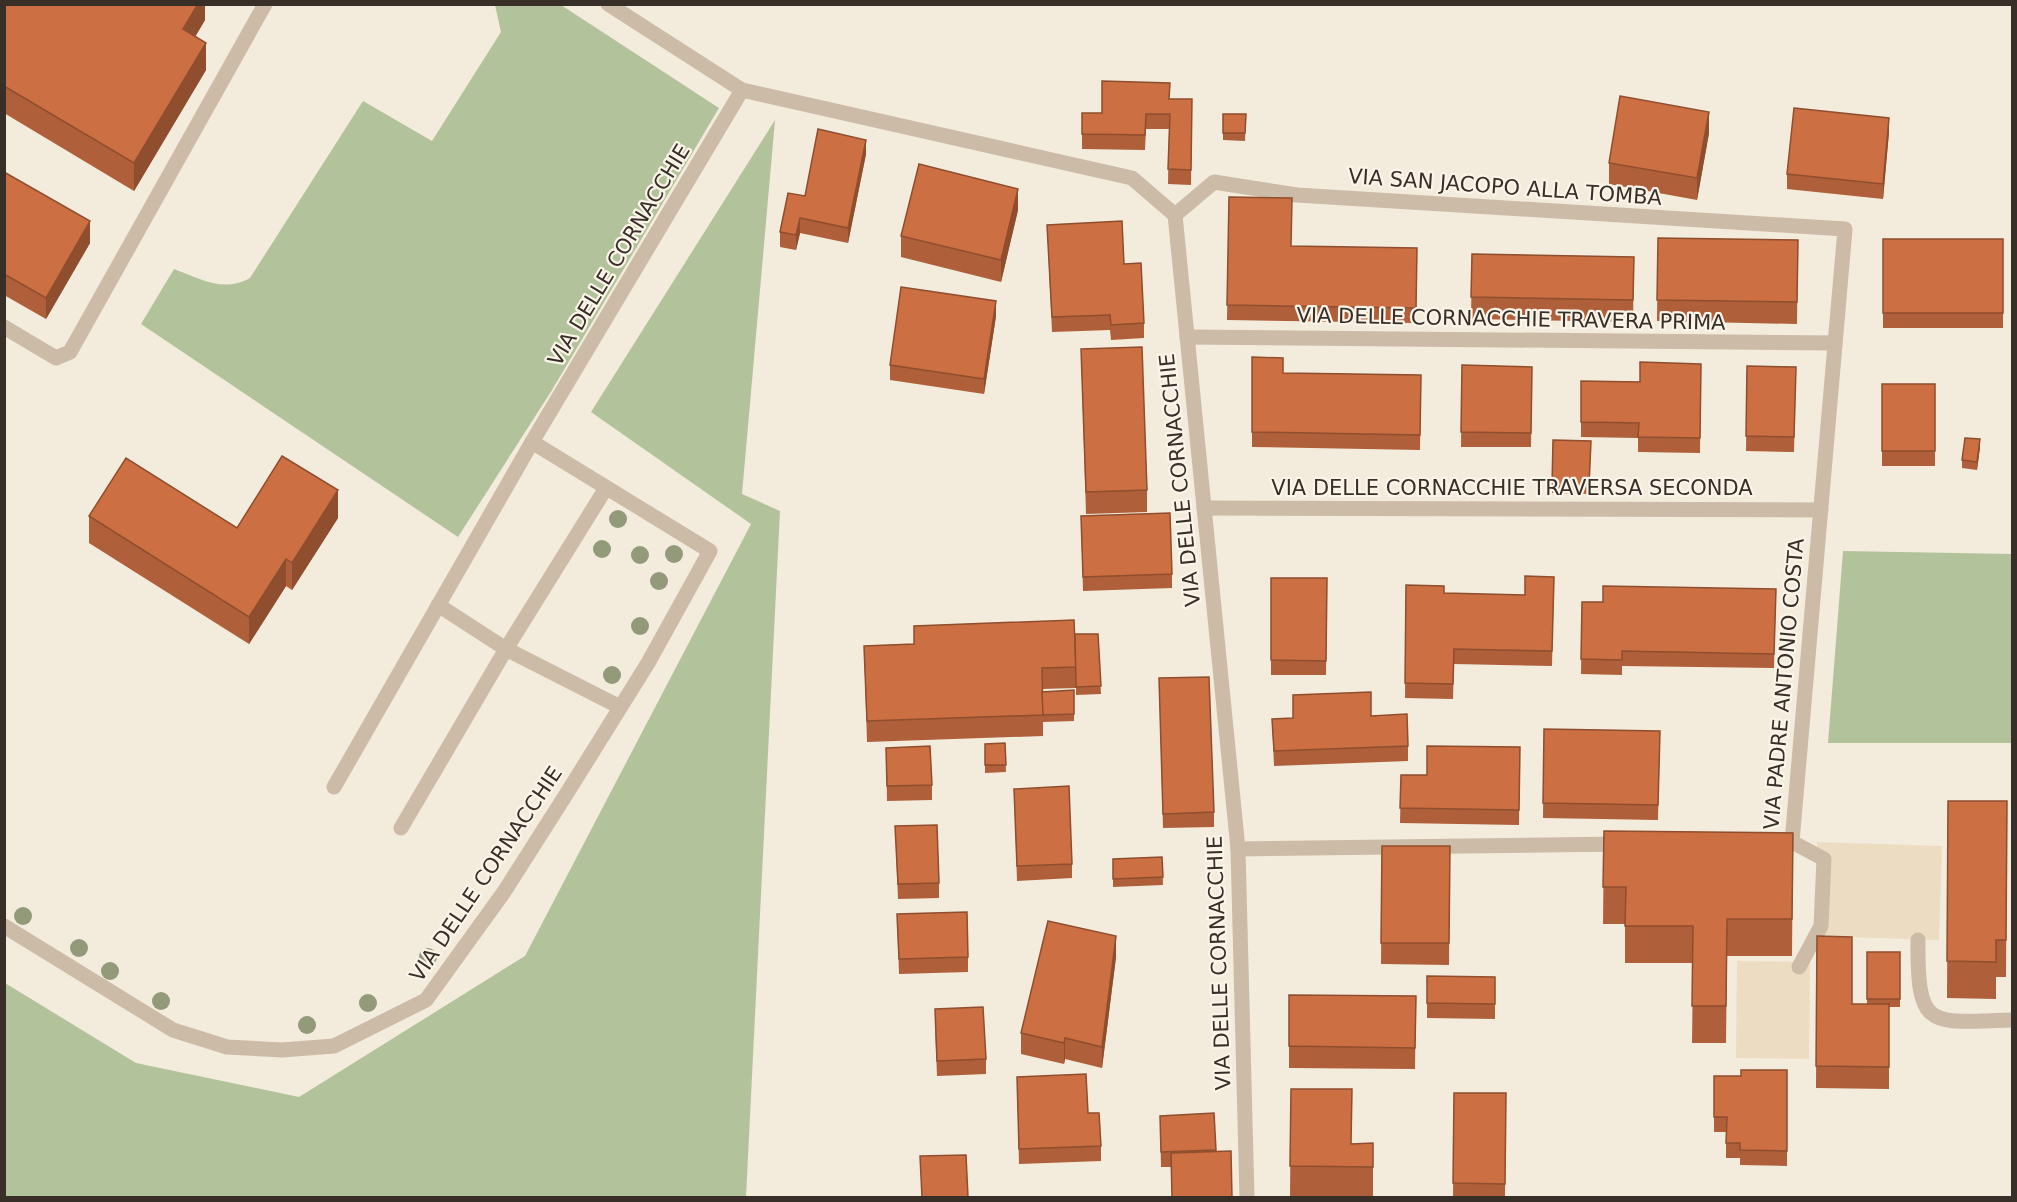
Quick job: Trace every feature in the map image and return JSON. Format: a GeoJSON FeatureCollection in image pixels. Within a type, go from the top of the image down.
{"type":"FeatureCollection","features":[{"type":"Feature","properties":{"kind":"street"},"geometry":{"type":"LineString","coordinates":[[4,327],[56,358],[70,352],[265,4]]}},
{"type":"Feature","properties":{"kind":"street"},"geometry":{"type":"LineString","coordinates":[[608,4],[742,90],[1132,178],[1175,215]]}},
{"type":"Feature","properties":{"kind":"street","name":"VIA DELLE CORNACCHIE"},"geometry":{"type":"LineString","coordinates":[[334,787],[532,442],[742,90]]}},
{"type":"Feature","properties":{"kind":"street","name":"VIA SAN JACOPO ALLA TOMBA"},"geometry":{"type":"LineString","coordinates":[[1175,215],[1214,182],[1297,195],[1845,229]]}},
{"type":"Feature","properties":{"kind":"street","name":"VIA DELLE CORNACCHIE"},"geometry":{"type":"LineString","coordinates":[[1175,215],[1238,849],[1247,1197]]}},
{"type":"Feature","properties":{"kind":"street","name":"VIA PADRE ANTONIO COSTA"},"geometry":{"type":"LineString","coordinates":[[1768,842],[1792,842],[1845,229]]}},
{"type":"Feature","properties":{"kind":"street","name":"VIA DELLE CORNACCHIE TRAVERA PRIMA"},"geometry":{"type":"LineString","coordinates":[[1187,337],[1835,343]]}},
{"type":"Feature","properties":{"kind":"street","name":"VIA DELLE CORNACCHIE"},"geometry":{"type":"LineString","coordinates":[[4,926],[173,1030],[227,1047],[282,1050],[334,1046],[426,1000],[504,892],[648,663],[710,551],[532,442]]}},
{"type":"Feature","properties":{"kind":"street"},"geometry":{"type":"LineString","coordinates":[[401,828],[506,649],[606,488]]}},
{"type":"Feature","properties":{"kind":"street","name":"VIA DELLE CORNACCHIE TRAVERSA SECONDA"},"geometry":{"type":"LineString","coordinates":[[1204,508],[1821,510]]}},
{"type":"Feature","properties":{"kind":"street"},"geometry":{"type":"LineString","coordinates":[[438,605],[506,649],[620,707]]}},
{"type":"Feature","properties":{"kind":"street"},"geometry":{"type":"LineString","coordinates":[[1792,842],[1824,859],[1821,926],[1799,967]]}},
{"type":"Feature","properties":{"kind":"street"},"geometry":{"type":"LineString","coordinates":[[1238,849],[1639,844]]}},
{"type":"Feature","properties":{"kind":"street"},"geometry":{"type":"LineString","coordinates":[[1918,940],[1919,988],[1927,1010],[1943,1022],[2013,1020]]}},
{"type":"Feature","properties":{"kind":"green space"},"geometry":{"type":"Polygon","coordinates":[[[495,5],[561,5],[719,108],[552,390],[458,537],[141,324],[174,269],[212,283],[231,284],[250,278],[363,101],[432,141],[501,32],[495,5]]]}},
{"type":"Feature","properties":{"kind":"green space"},"geometry":{"type":"Polygon","coordinates":[[[775,120],[742,494],[780,511],[746,1197],[5,1197],[5,983],[136,1063],[299,1097],[525,956],[751,524],[591,412],[775,120]]]}},
{"type":"Feature","properties":{"kind":"green space"},"geometry":{"type":"Polygon","coordinates":[[[1843,551],[2012,554],[2012,743],[1828,743],[1843,551]]]}},
{"type":"Feature","properties":{"kind":"shaded area"},"geometry":{"type":"Polygon","coordinates":[[[1817,842],[1942,846],[1939,940],[1816,936],[1817,842]]]}},
{"type":"Feature","properties":{"kind":"shaded area"},"geometry":{"type":"Polygon","coordinates":[[[1737,961],[1810,962],[1809,1059],[1736,1058],[1737,961]]]}},
{"type":"Feature","properties":{"kind":"building"},"geometry":{"type":"Polygon","coordinates":[[[4,4],[198,4],[183,29],[206,43],[134,163],[4,86],[4,4]]]}},
{"type":"Feature","properties":{"kind":"building"},"geometry":{"type":"Polygon","coordinates":[[[1102,81],[1170,83],[1169,99],[1192,99],[1191,170],[1168,169],[1170,114],[1146,114],[1145,135],[1082,134],[1082,113],[1102,113],[1102,81]]]}},
{"type":"Feature","properties":{"kind":"building"},"geometry":{"type":"Polygon","coordinates":[[[1620,96],[1709,112],[1697,178],[1609,163],[1620,96]]]}},
{"type":"Feature","properties":{"kind":"building"},"geometry":{"type":"Polygon","coordinates":[[[1794,108],[1889,118],[1883,184],[1787,174],[1794,108]]]}},
{"type":"Feature","properties":{"kind":"building"},"geometry":{"type":"Polygon","coordinates":[[[1223,114],[1246,114],[1245,133],[1223,133],[1223,114]]]}},
{"type":"Feature","properties":{"kind":"building"},"geometry":{"type":"Polygon","coordinates":[[[818,129],[866,140],[848,228],[800,218],[796,235],[780,232],[788,193],[805,196],[818,129]]]}},
{"type":"Feature","properties":{"kind":"building"},"geometry":{"type":"Polygon","coordinates":[[[919,164],[1018,189],[1001,260],[901,236],[919,164]]]}},
{"type":"Feature","properties":{"kind":"building"},"geometry":{"type":"Polygon","coordinates":[[[4,172],[90,221],[46,298],[4,274],[4,172]]]}},
{"type":"Feature","properties":{"kind":"building"},"geometry":{"type":"Polygon","coordinates":[[[1229,197],[1292,198],[1291,246],[1417,248],[1416,308],[1227,305],[1229,197]]]}},
{"type":"Feature","properties":{"kind":"building"},"geometry":{"type":"Polygon","coordinates":[[[1122,221],[1124,264],[1141,263],[1144,323],[1111,325],[1110,315],[1052,317],[1047,225],[1122,221]]]}},
{"type":"Feature","properties":{"kind":"building"},"geometry":{"type":"Polygon","coordinates":[[[1658,238],[1798,240],[1797,302],[1657,300],[1658,238]]]}},
{"type":"Feature","properties":{"kind":"building"},"geometry":{"type":"Polygon","coordinates":[[[1883,239],[2003,239],[2003,313],[1883,313],[1883,239]]]}},
{"type":"Feature","properties":{"kind":"building"},"geometry":{"type":"Polygon","coordinates":[[[1472,254],[1634,257],[1633,300],[1471,297],[1472,254]]]}},
{"type":"Feature","properties":{"kind":"building"},"geometry":{"type":"Polygon","coordinates":[[[901,287],[996,301],[984,379],[890,365],[901,287]]]}},
{"type":"Feature","properties":{"kind":"building"},"geometry":{"type":"Polygon","coordinates":[[[1142,347],[1147,490],[1086,492],[1081,349],[1142,347]]]}},
{"type":"Feature","properties":{"kind":"building"},"geometry":{"type":"Polygon","coordinates":[[[1252,357],[1283,358],[1283,373],[1421,375],[1420,435],[1252,432],[1252,357]]]}},
{"type":"Feature","properties":{"kind":"building"},"geometry":{"type":"Polygon","coordinates":[[[1640,362],[1701,364],[1700,438],[1638,437],[1639,423],[1581,422],[1581,381],[1640,382],[1640,362]]]}},
{"type":"Feature","properties":{"kind":"building"},"geometry":{"type":"Polygon","coordinates":[[[1462,365],[1532,367],[1531,433],[1461,432],[1462,365]]]}},
{"type":"Feature","properties":{"kind":"building"},"geometry":{"type":"Polygon","coordinates":[[[1747,366],[1796,367],[1794,437],[1746,436],[1747,366]]]}},
{"type":"Feature","properties":{"kind":"building"},"geometry":{"type":"Polygon","coordinates":[[[1882,384],[1935,384],[1935,451],[1882,451],[1882,384]]]}},
{"type":"Feature","properties":{"kind":"building"},"geometry":{"type":"Polygon","coordinates":[[[1965,438],[1980,439],[1977,462],[1962,460],[1965,438]]]}},
{"type":"Feature","properties":{"kind":"building"},"geometry":{"type":"Polygon","coordinates":[[[1553,440],[1591,441],[1589,486],[1552,486],[1553,440]]]}},
{"type":"Feature","properties":{"kind":"building"},"geometry":{"type":"Polygon","coordinates":[[[282,456],[338,490],[292,563],[286,559],[249,617],[89,516],[126,458],[237,528],[282,456]]]}},
{"type":"Feature","properties":{"kind":"building"},"geometry":{"type":"Polygon","coordinates":[[[1170,513],[1172,574],[1083,577],[1081,516],[1170,513]]]}},
{"type":"Feature","properties":{"kind":"building"},"geometry":{"type":"Polygon","coordinates":[[[1525,576],[1554,577],[1552,651],[1454,649],[1453,684],[1405,683],[1406,585],[1444,586],[1444,593],[1525,595],[1525,576]]]}},
{"type":"Feature","properties":{"kind":"building"},"geometry":{"type":"Polygon","coordinates":[[[1271,578],[1327,578],[1326,661],[1271,660],[1271,578]]]}},
{"type":"Feature","properties":{"kind":"building"},"geometry":{"type":"Polygon","coordinates":[[[1603,586],[1776,589],[1774,654],[1622,651],[1622,660],[1581,659],[1582,602],[1603,602],[1603,586]]]}},
{"type":"Feature","properties":{"kind":"building"},"geometry":{"type":"Polygon","coordinates":[[[1074,620],[1076,667],[1042,668],[1043,715],[867,721],[864,646],[914,644],[914,626],[1074,620]]]}},
{"type":"Feature","properties":{"kind":"building"},"geometry":{"type":"Polygon","coordinates":[[[1075,634],[1098,634],[1101,686],[1076,687],[1075,634]]]}},
{"type":"Feature","properties":{"kind":"building"},"geometry":{"type":"Polygon","coordinates":[[[1209,677],[1214,812],[1163,814],[1159,678],[1209,677]]]}},
{"type":"Feature","properties":{"kind":"building"},"geometry":{"type":"Polygon","coordinates":[[[1074,690],[1074,714],[1043,715],[1042,692],[1074,690]]]}},
{"type":"Feature","properties":{"kind":"building"},"geometry":{"type":"Polygon","coordinates":[[[1371,692],[1371,716],[1407,714],[1408,746],[1274,751],[1272,719],[1293,718],[1293,695],[1371,692]]]}},
{"type":"Feature","properties":{"kind":"building"},"geometry":{"type":"Polygon","coordinates":[[[1544,729],[1660,731],[1658,805],[1543,803],[1544,729]]]}},
{"type":"Feature","properties":{"kind":"building"},"geometry":{"type":"Polygon","coordinates":[[[1005,743],[1006,765],[985,765],[985,744],[1005,743]]]}},
{"type":"Feature","properties":{"kind":"building"},"geometry":{"type":"Polygon","coordinates":[[[930,746],[932,785],[887,786],[886,748],[930,746]]]}},
{"type":"Feature","properties":{"kind":"building"},"geometry":{"type":"Polygon","coordinates":[[[1427,746],[1520,747],[1519,810],[1400,808],[1401,775],[1427,775],[1427,746]]]}},
{"type":"Feature","properties":{"kind":"building"},"geometry":{"type":"Polygon","coordinates":[[[1069,786],[1072,864],[1017,866],[1014,789],[1069,786]]]}},
{"type":"Feature","properties":{"kind":"building"},"geometry":{"type":"Polygon","coordinates":[[[1948,801],[2007,801],[2006,940],[1996,940],[1996,962],[1947,961],[1948,801]]]}},
{"type":"Feature","properties":{"kind":"building"},"geometry":{"type":"Polygon","coordinates":[[[937,825],[939,883],[898,884],[895,826],[937,825]]]}},
{"type":"Feature","properties":{"kind":"building"},"geometry":{"type":"Polygon","coordinates":[[[1604,831],[1793,833],[1792,919],[1727,919],[1726,1006],[1692,1006],[1693,926],[1625,926],[1626,887],[1603,887],[1604,831]]]}},
{"type":"Feature","properties":{"kind":"building"},"geometry":{"type":"Polygon","coordinates":[[[1382,846],[1450,846],[1449,943],[1381,943],[1382,846]]]}},
{"type":"Feature","properties":{"kind":"building"},"geometry":{"type":"Polygon","coordinates":[[[1162,857],[1163,877],[1113,879],[1113,859],[1162,857]]]}},
{"type":"Feature","properties":{"kind":"building"},"geometry":{"type":"Polygon","coordinates":[[[967,912],[968,957],[899,959],[897,914],[967,912]]]}},
{"type":"Feature","properties":{"kind":"building"},"geometry":{"type":"Polygon","coordinates":[[[1048,921],[1116,936],[1102,1047],[1065,1038],[1064,1043],[1021,1033],[1048,921]]]}},
{"type":"Feature","properties":{"kind":"building"},"geometry":{"type":"Polygon","coordinates":[[[1817,936],[1852,937],[1852,1004],[1889,1004],[1889,1067],[1816,1066],[1817,936]]]}},
{"type":"Feature","properties":{"kind":"building"},"geometry":{"type":"Polygon","coordinates":[[[1867,952],[1900,952],[1900,999],[1867,999],[1867,952]]]}},
{"type":"Feature","properties":{"kind":"building"},"geometry":{"type":"Polygon","coordinates":[[[1427,976],[1495,977],[1495,1004],[1427,1003],[1427,976]]]}},
{"type":"Feature","properties":{"kind":"building"},"geometry":{"type":"Polygon","coordinates":[[[1289,995],[1416,996],[1415,1048],[1289,1046],[1289,995]]]}},
{"type":"Feature","properties":{"kind":"building"},"geometry":{"type":"Polygon","coordinates":[[[983,1007],[986,1059],[937,1061],[935,1009],[983,1007]]]}},
{"type":"Feature","properties":{"kind":"building"},"geometry":{"type":"Polygon","coordinates":[[[1741,1070],[1787,1070],[1787,1151],[1740,1150],[1740,1143],[1726,1143],[1727,1117],[1714,1117],[1714,1076],[1741,1076],[1741,1070]]]}},
{"type":"Feature","properties":{"kind":"building"},"geometry":{"type":"Polygon","coordinates":[[[1086,1074],[1088,1113],[1099,1113],[1101,1146],[1019,1149],[1017,1077],[1086,1074]]]}},
{"type":"Feature","properties":{"kind":"building"},"geometry":{"type":"Polygon","coordinates":[[[1291,1089],[1352,1089],[1351,1144],[1373,1143],[1373,1167],[1290,1166],[1291,1089]]]}},
{"type":"Feature","properties":{"kind":"building"},"geometry":{"type":"Polygon","coordinates":[[[1454,1093],[1506,1093],[1505,1184],[1453,1183],[1454,1093]]]}},
{"type":"Feature","properties":{"kind":"building"},"geometry":{"type":"Polygon","coordinates":[[[1214,1113],[1216,1150],[1161,1152],[1160,1116],[1214,1113]]]}},
{"type":"Feature","properties":{"kind":"building"},"geometry":{"type":"Polygon","coordinates":[[[1231,1151],[1232,1197],[1172,1197],[1171,1153],[1231,1151]]]}},
{"type":"Feature","properties":{"kind":"building"},"geometry":{"type":"Polygon","coordinates":[[[966,1155],[968,1197],[922,1197],[920,1156],[966,1155]]]}}]}
